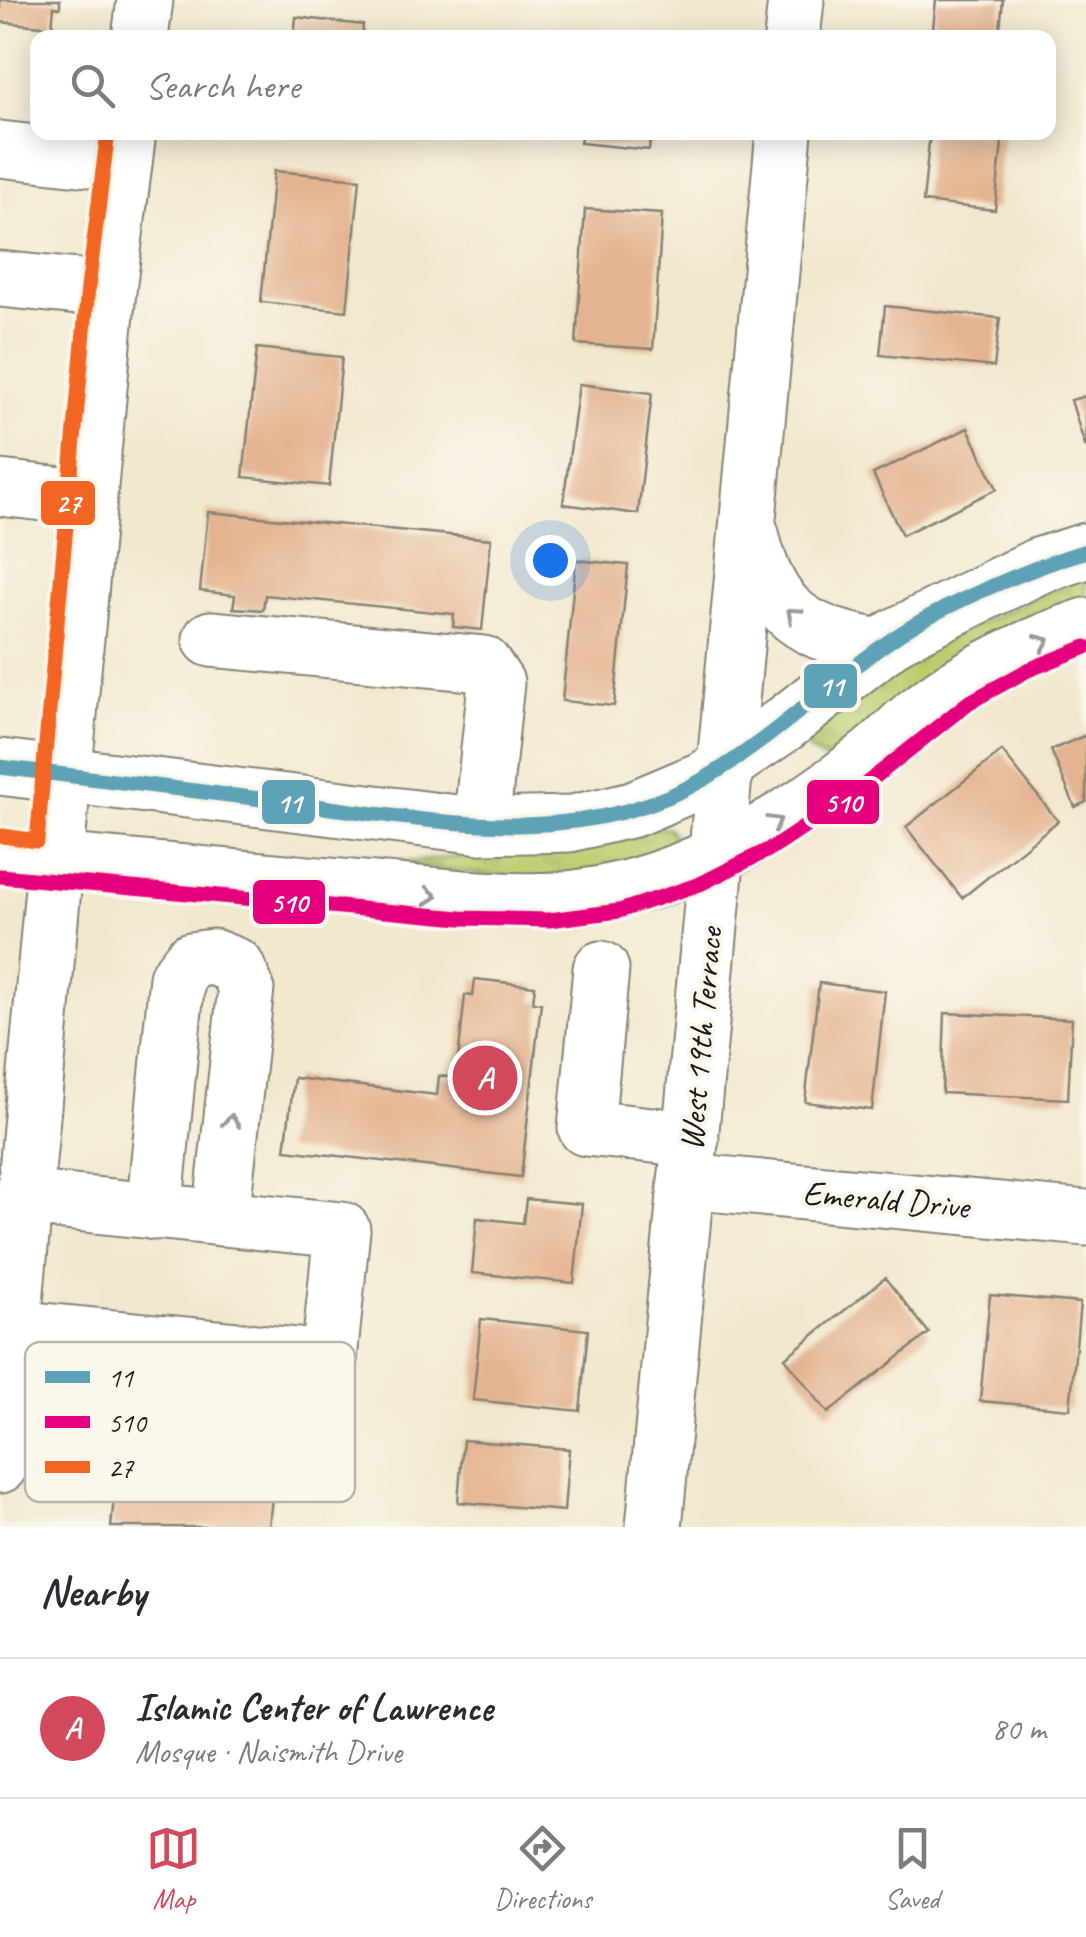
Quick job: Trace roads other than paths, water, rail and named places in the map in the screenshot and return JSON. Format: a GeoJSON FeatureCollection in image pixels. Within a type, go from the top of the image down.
{"type":"FeatureCollection","features":[{"type":"Feature","properties":{"kind":"street"},"geometry":{"type":"LineString","coordinates":[[141,30],[145,0]]}},
{"type":"Feature","properties":{"kind":"street"},"geometry":{"type":"LineString","coordinates":[[793,30],[796,0]]}},
{"type":"Feature","properties":{"kind":"street","name":"West 19th Terrace"},"geometry":{"type":"LineString","coordinates":[[654,1527],[783,140]]}},
{"type":"Feature","properties":{"kind":"street"},"geometry":{"type":"LineString","coordinates":[[0,149],[126,148],[88,498],[7,1348],[0,1466]]}},
{"type":"Feature","properties":{"kind":"street"},"geometry":{"type":"LineString","coordinates":[[0,279],[108,290]]}},
{"type":"Feature","properties":{"kind":"street"},"geometry":{"type":"LineString","coordinates":[[0,488],[88,498]]}},
{"type":"Feature","properties":{"kind":"street"},"geometry":{"type":"LineString","coordinates":[[748,522],[758,568],[772,596],[812,631],[882,647]]}},
{"type":"Feature","properties":{"kind":"street"},"geometry":{"type":"LineString","coordinates":[[0,767],[481,826],[569,824],[634,809],[725,767],[882,647],[958,602],[1038,566],[1086,551]]}},
{"type":"Feature","properties":{"kind":"street"},"geometry":{"type":"LineString","coordinates":[[0,856],[55,864],[526,901],[577,898],[630,887],[717,855],[792,812],[965,681],[1004,659],[1086,626]]}},
{"type":"Feature","properties":{"kind":"street"},"geometry":{"type":"LineString","coordinates":[[211,639],[483,664],[496,682],[481,826]]}},
{"type":"Feature","properties":{"kind":"street"},"geometry":{"type":"LineString","coordinates":[[154,1212],[178,978],[191,960],[213,957],[236,966],[246,988],[220,1218]]}},
{"type":"Feature","properties":{"kind":"street","name":"Emerald Drive"},"geometry":{"type":"LineString","coordinates":[[601,968],[586,1128],[688,1160],[1086,1218]]}},
{"type":"Feature","properties":{"kind":"street"},"geometry":{"type":"LineString","coordinates":[[24,1198],[342,1230],[331,1342]]}},
{"type":"Feature","properties":{"kind":"place","name":"Islamic Center of Lawrence"},"geometry":{"type":"Point","coordinates":[485,1078]}}]}
